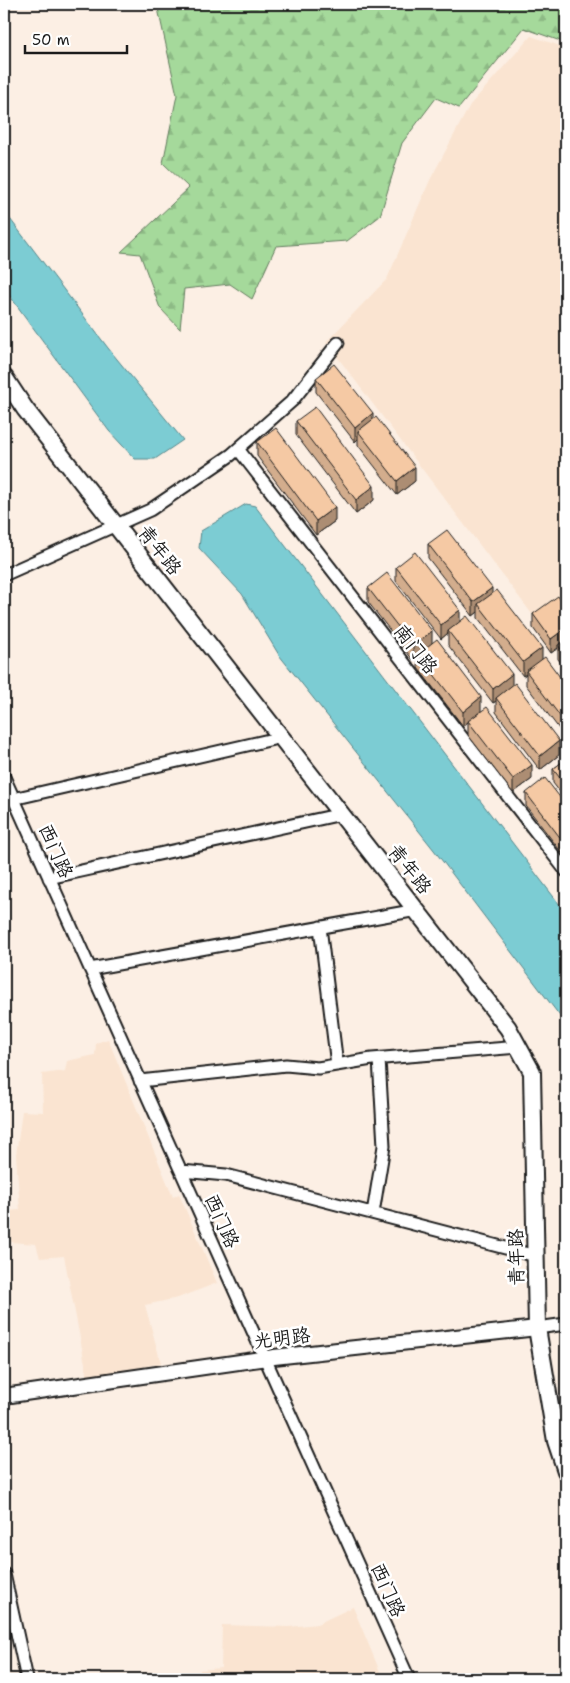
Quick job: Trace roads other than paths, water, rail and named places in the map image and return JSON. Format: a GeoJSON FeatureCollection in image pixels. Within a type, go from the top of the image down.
{"type":"FeatureCollection","features":[{"type":"Feature","properties":{"kind":"main road","name":"青年路"},"geometry":{"type":"LineString","coordinates":[[4,377],[25,409],[508,1028],[532,1072],[537,1328],[556,1441],[566,1471]]}},
{"type":"Feature","properties":{"kind":"street"},"geometry":{"type":"LineString","coordinates":[[4,575],[150,510],[235,452],[292,401],[338,342]]}},
{"type":"Feature","properties":{"kind":"street","name":"南门路"},"geometry":{"type":"LineString","coordinates":[[235,452],[566,870]]}},
{"type":"Feature","properties":{"kind":"street"},"geometry":{"type":"LineString","coordinates":[[9,800],[282,738]]}},
{"type":"Feature","properties":{"kind":"street","name":"西门路"},"geometry":{"type":"LineString","coordinates":[[4,776],[9,800],[49,878],[409,1679]]}},
{"type":"Feature","properties":{"kind":"street"},"geometry":{"type":"LineString","coordinates":[[49,878],[342,814]]}},
{"type":"Feature","properties":{"kind":"street"},"geometry":{"type":"LineString","coordinates":[[90,969],[416,910]]}},
{"type":"Feature","properties":{"kind":"street"},"geometry":{"type":"LineString","coordinates":[[320,927],[337,1065]]}},
{"type":"Feature","properties":{"kind":"street"},"geometry":{"type":"LineString","coordinates":[[140,1081],[286,1065],[318,1068],[380,1059],[518,1047]]}},
{"type":"Feature","properties":{"kind":"street"},"geometry":{"type":"LineString","coordinates":[[373,1213],[384,1146],[380,1059]]}},
{"type":"Feature","properties":{"kind":"street"},"geometry":{"type":"LineString","coordinates":[[181,1171],[226,1175],[536,1256]]}},
{"type":"Feature","properties":{"kind":"street","name":"光明路"},"geometry":{"type":"LineString","coordinates":[[4,1396],[265,1358],[566,1324]]}},
{"type":"Feature","properties":{"kind":"street"},"geometry":{"type":"LineString","coordinates":[[4,1574],[27,1679]]}},
{"type":"Feature","properties":{"kind":"water"},"geometry":{"type":"Polygon","coordinates":[[[4,211],[108,348],[183,440],[155,459],[135,459],[109,431],[4,288],[4,211]]]}},
{"type":"Feature","properties":{"kind":"water"},"geometry":{"type":"Polygon","coordinates":[[[246,504],[255,506],[566,913],[566,1024],[434,850],[279,655],[242,594],[199,548],[201,531],[246,504]]]}}]}
